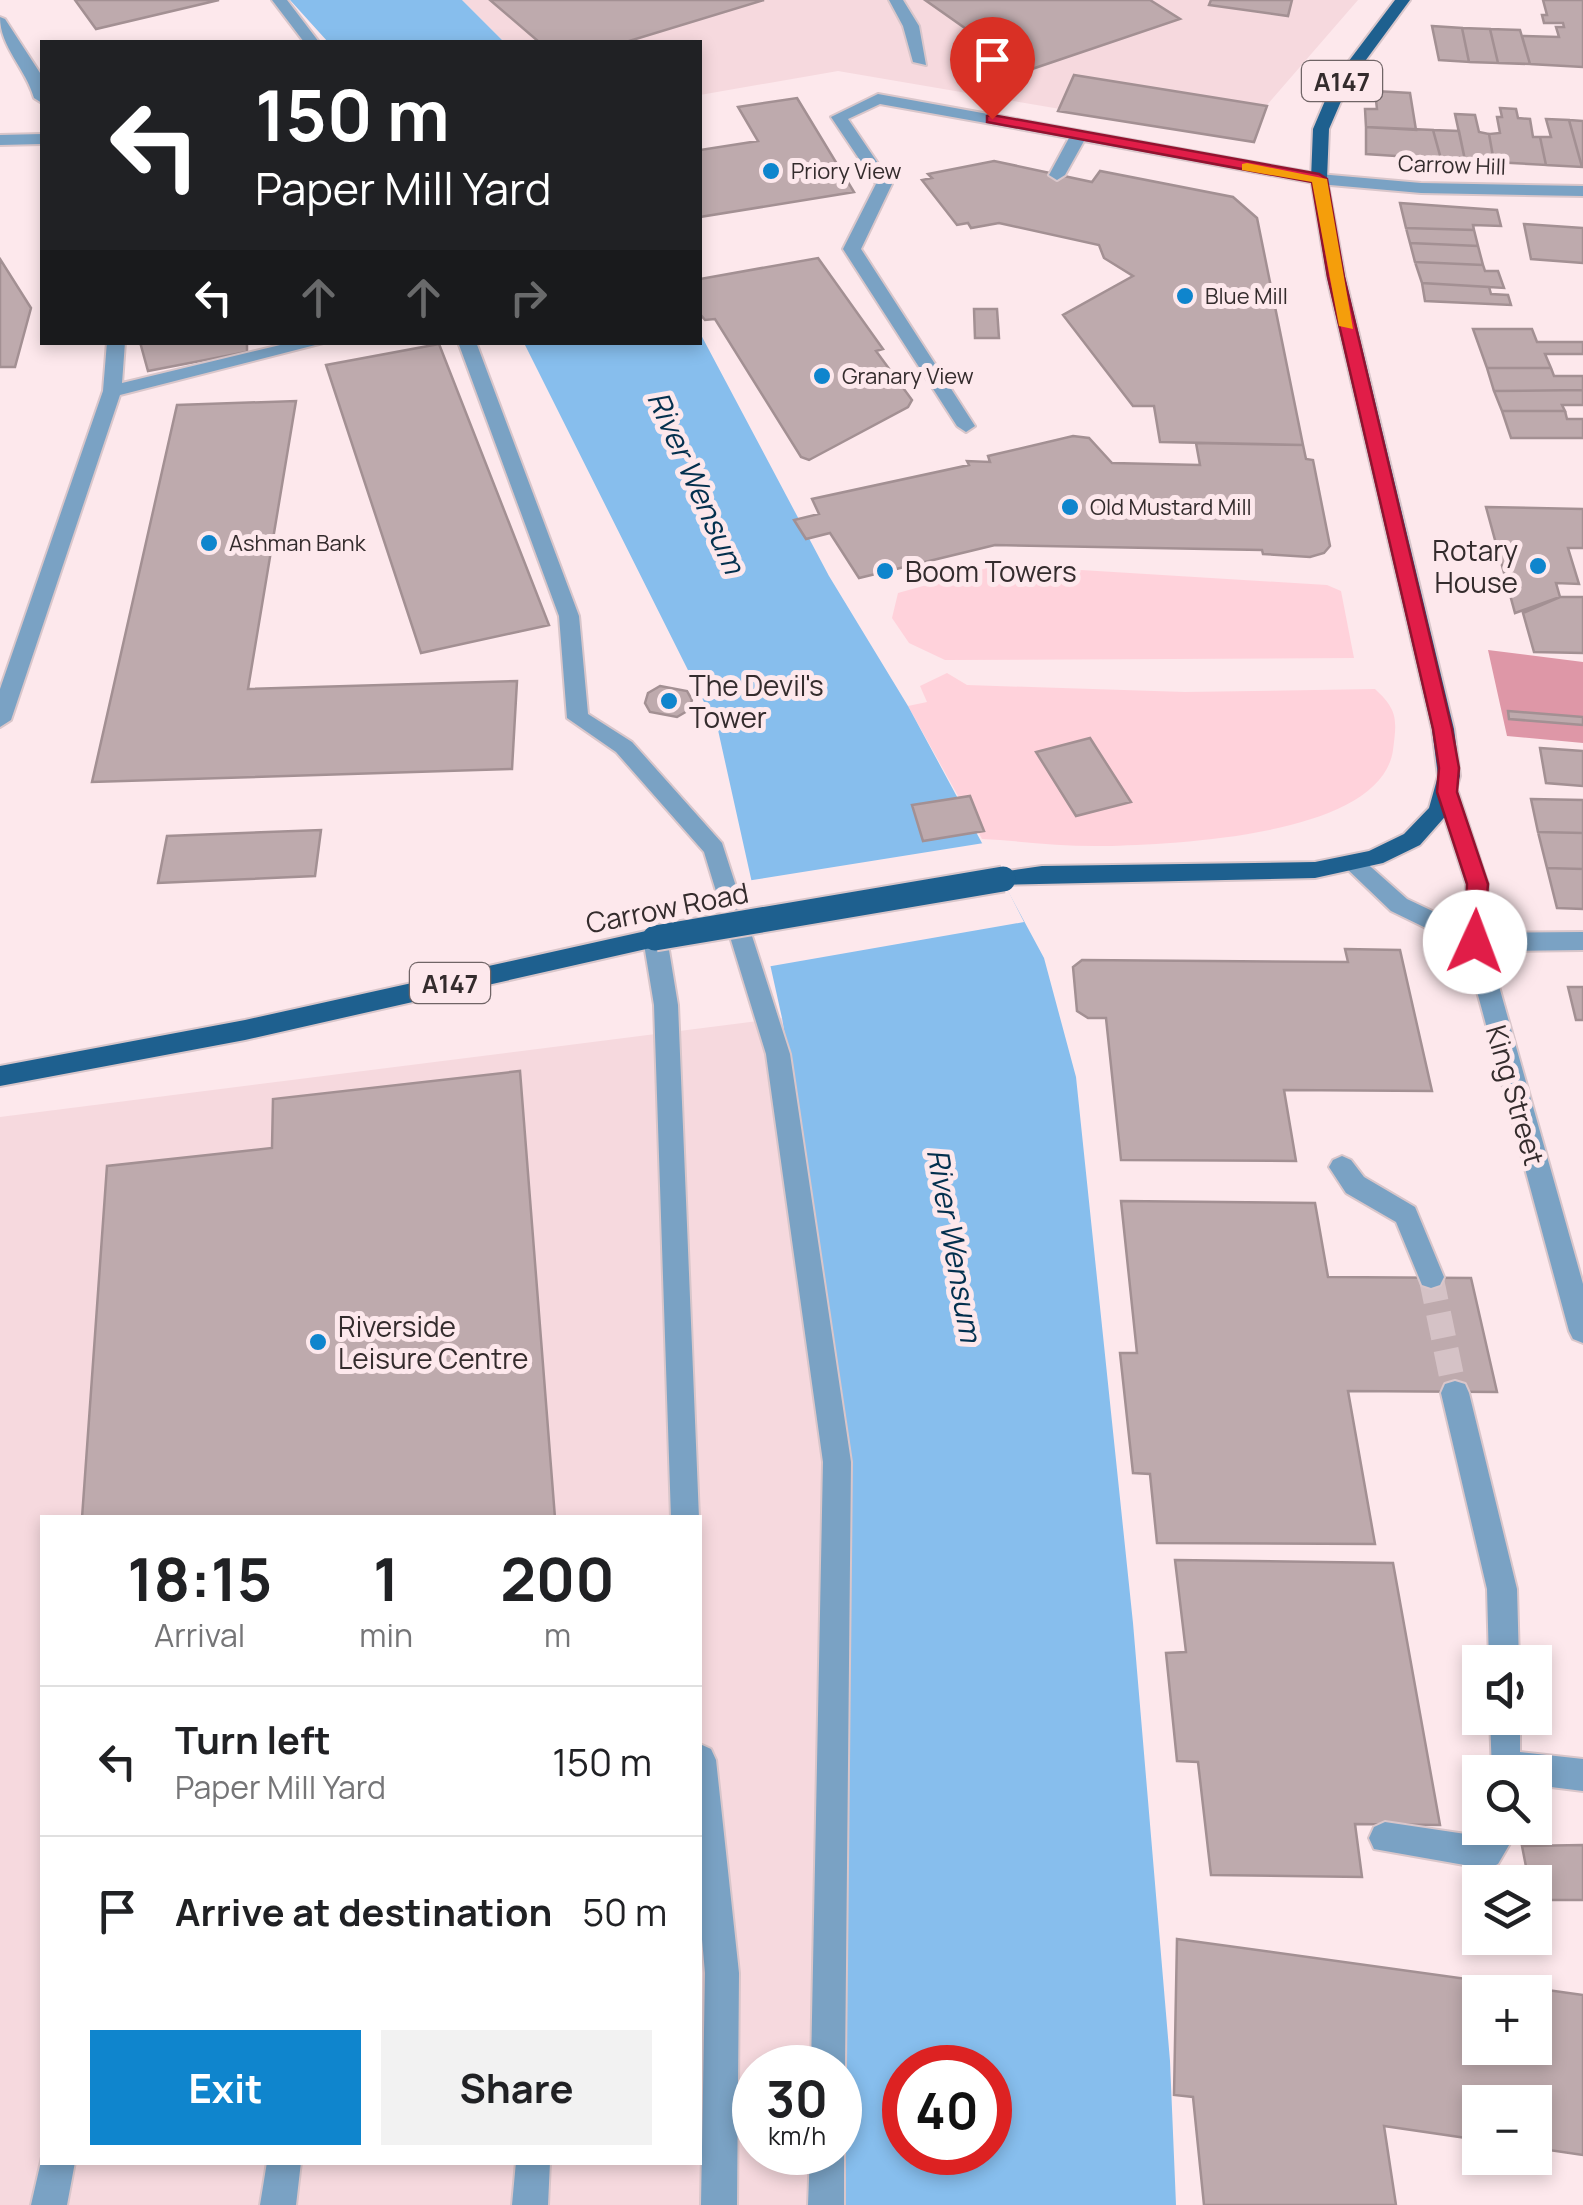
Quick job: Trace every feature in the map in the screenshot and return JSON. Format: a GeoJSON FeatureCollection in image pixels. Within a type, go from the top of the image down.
{"type":"FeatureCollection","features":[{"type":"Feature","properties":{"kind":"main road","name":"King Street"},"geometry":{"type":"LineString","coordinates":[[1404,0],[1341,82],[1321,128],[1319,179],[1336,277],[1442,729],[1449,768],[1447,792]]}},
{"type":"Feature","properties":{"kind":"main road","name":"Carrow Road"},"geometry":{"type":"LineString","coordinates":[[0,1076],[245,1030],[656,938],[1003,879],[1042,874],[1315,870],[1354,865],[1402,848],[1427,826],[1447,792]]}},
{"type":"Feature","properties":{"kind":"street"},"geometry":{"type":"LineString","coordinates":[[279,0],[310,40]]}},
{"type":"Feature","properties":{"kind":"street"},"geometry":{"type":"LineString","coordinates":[[896,0],[910,26],[921,62]]}},
{"type":"Feature","properties":{"kind":"street"},"geometry":{"type":"LineString","coordinates":[[0,22],[40,91]]}},
{"type":"Feature","properties":{"kind":"street","name":"Carrow Hill"},"geometry":{"type":"LineString","coordinates":[[966,426],[852,249],[884,184],[839,116],[878,99],[1319,179],[1421,188],[1583,191]]}},
{"type":"Feature","properties":{"kind":"street"},"geometry":{"type":"LineString","coordinates":[[1057,175],[1078,135]]}},
{"type":"Feature","properties":{"kind":"street"},"geometry":{"type":"LineString","coordinates":[[0,140],[40,139]]}},
{"type":"Feature","properties":{"kind":"street"},"geometry":{"type":"LineString","coordinates":[[0,720],[112,391],[116,345]]}},
{"type":"Feature","properties":{"kind":"street"},"geometry":{"type":"LineString","coordinates":[[112,391],[305,345]]}},
{"type":"Feature","properties":{"kind":"street"},"geometry":{"type":"LineString","coordinates":[[468,345],[569,616],[578,718],[624,747],[714,849],[778,1054],[837,1462],[828,2045]]}},
{"type":"Feature","properties":{"kind":"street","name":"King Street"},"geometry":{"type":"LineString","coordinates":[[1447,792],[1478,884],[1475,942],[1583,1331]]}},
{"type":"Feature","properties":{"kind":"street"},"geometry":{"type":"LineString","coordinates":[[1354,865],[1399,905],[1475,942],[1583,942]]}},
{"type":"Feature","properties":{"kind":"street"},"geometry":{"type":"LineString","coordinates":[[656,938],[666,1005],[685,1515]]}},
{"type":"Feature","properties":{"kind":"street"},"geometry":{"type":"LineString","coordinates":[[1342,1168],[1355,1185],[1406,1215],[1432,1277]]}},
{"type":"Feature","properties":{"kind":"street"},"geometry":{"type":"LineString","coordinates":[[1455,1393],[1502,1588],[1504,1645]]}},
{"type":"Feature","properties":{"kind":"street"},"geometry":{"type":"LineString","coordinates":[[1552,1773],[1583,1775]]}},
{"type":"Feature","properties":{"kind":"street"},"geometry":{"type":"LineString","coordinates":[[702,1779],[722,1973],[719,2205]]}},
{"type":"Feature","properties":{"kind":"street"},"geometry":{"type":"LineString","coordinates":[[1385,1838],[1487,1854],[1493,1845]]}},
{"type":"Feature","properties":{"kind":"street"},"geometry":{"type":"LineString","coordinates":[[49,2205],[57,2165]]}},
{"type":"Feature","properties":{"kind":"street"},"geometry":{"type":"LineString","coordinates":[[278,2205],[284,2165]]}},
{"type":"Feature","properties":{"kind":"street"},"geometry":{"type":"LineString","coordinates":[[530,2205],[533,2165]]}},
{"type":"Feature","properties":{"kind":"street"},"geometry":{"type":"LineString","coordinates":[[826,2205],[827,2175]]}},
{"type":"Feature","properties":{"kind":"shaded area"},"geometry":{"type":"Polygon","coordinates":[[[462,0],[1358,0],[1267,105],[1254,142],[838,71],[702,95],[702,40],[502,40],[462,0]]]}},
{"type":"Feature","properties":{"kind":"shaded area"},"geometry":{"type":"Polygon","coordinates":[[[998,565],[1327,585],[1341,591],[1354,658],[945,660],[909,643],[892,618],[898,593],[998,565]]]}},
{"type":"Feature","properties":{"kind":"shaded area"},"geometry":{"type":"Polygon","coordinates":[[[1488,650],[1583,662],[1583,717],[1508,712],[1510,719],[1583,725],[1583,743],[1507,736],[1488,650]]]}},
{"type":"Feature","properties":{"kind":"shaded area"},"geometry":{"type":"Polygon","coordinates":[[[947,673],[967,685],[1185,692],[1375,689],[1394,716],[1393,750],[1380,779],[1352,801],[1314,818],[1270,830],[1222,838],[1105,846],[982,839],[908,706],[927,702],[920,686],[947,673]]]}},
{"type":"Feature","properties":{"kind":"shaded area"},"geometry":{"type":"Polygon","coordinates":[[[782,1018],[805,1151],[837,1464],[833,2045],[732,2045],[732,2175],[833,2175],[832,2205],[0,2205],[0,1117],[782,1018]]]}},
{"type":"Feature","properties":{"kind":"water"},"geometry":{"type":"Polygon","coordinates":[[[290,0],[462,0],[502,40],[326,40],[290,0]]]}},
{"type":"Feature","properties":{"kind":"water","name":"River Wensum"},"geometry":{"type":"Polygon","coordinates":[[[702,337],[829,576],[908,706],[1044,958],[1076,1077],[1133,1623],[1170,2061],[1176,2205],[832,2205],[837,2175],[862,2175],[862,2045],[840,2045],[837,1464],[805,1151],[782,1018],[718,730],[525,345],[702,345],[702,337]]]}},
{"type":"Feature","properties":{"kind":"pier"},"geometry":{"type":"Polygon","coordinates":[[[984,843],[1024,922],[766,967],[746,881],[984,843]]]}},
{"type":"Feature","properties":{"kind":"building"},"geometry":{"type":"Polygon","coordinates":[[[75,0],[219,0],[96,29],[75,0]]]}},
{"type":"Feature","properties":{"kind":"building"},"geometry":{"type":"Polygon","coordinates":[[[490,0],[764,0],[633,40],[537,40],[490,0]]]}},
{"type":"Feature","properties":{"kind":"building"},"geometry":{"type":"Polygon","coordinates":[[[925,0],[1150,0],[1180,19],[1026,71],[925,0]]]}},
{"type":"Feature","properties":{"kind":"building"},"geometry":{"type":"Polygon","coordinates":[[[1211,0],[1292,0],[1288,16],[1209,5],[1211,0]]]}},
{"type":"Feature","properties":{"kind":"building"},"geometry":{"type":"Polygon","coordinates":[[[1543,0],[1583,0],[1583,67],[1530,64],[1522,36],[1559,37],[1556,27],[1564,27],[1563,23],[1544,23],[1542,15],[1547,15],[1543,0]]]}},
{"type":"Feature","properties":{"kind":"building"},"geometry":{"type":"Polygon","coordinates":[[[1432,26],[1462,28],[1469,62],[1439,60],[1432,26]]]}},
{"type":"Feature","properties":{"kind":"building"},"geometry":{"type":"Polygon","coordinates":[[[1462,28],[1490,29],[1498,63],[1469,62],[1462,28]]]}},
{"type":"Feature","properties":{"kind":"building"},"geometry":{"type":"Polygon","coordinates":[[[1490,29],[1520,30],[1530,64],[1498,63],[1490,29]]]}},
{"type":"Feature","properties":{"kind":"building"},"geometry":{"type":"Polygon","coordinates":[[[1074,75],[1267,106],[1254,142],[1058,111],[1074,75]]]}},
{"type":"Feature","properties":{"kind":"building"},"geometry":{"type":"Polygon","coordinates":[[[1375,91],[1410,93],[1416,130],[1366,127],[1365,109],[1377,109],[1375,91]]]}},
{"type":"Feature","properties":{"kind":"building","name":"Priory View"},"geometry":{"type":"Polygon","coordinates":[[[797,98],[854,192],[702,217],[702,150],[758,141],[738,107],[797,98]]]}},
{"type":"Feature","properties":{"kind":"building"},"geometry":{"type":"Polygon","coordinates":[[[1500,108],[1516,109],[1518,118],[1530,119],[1533,137],[1540,137],[1546,165],[1494,162],[1489,134],[1500,133],[1500,108]]]}},
{"type":"Feature","properties":{"kind":"building"},"geometry":{"type":"Polygon","coordinates":[[[1455,114],[1475,115],[1479,132],[1489,134],[1494,162],[1465,160],[1455,114]]]}},
{"type":"Feature","properties":{"kind":"building"},"geometry":{"type":"Polygon","coordinates":[[[1546,119],[1569,120],[1582,167],[1546,165],[1540,137],[1551,137],[1546,119]]]}},
{"type":"Feature","properties":{"kind":"building"},"geometry":{"type":"Polygon","coordinates":[[[1569,120],[1583,121],[1583,167],[1582,167],[1569,120]]]}},
{"type":"Feature","properties":{"kind":"building"},"geometry":{"type":"Polygon","coordinates":[[[1366,127],[1433,130],[1441,159],[1366,154],[1366,127]]]}},
{"type":"Feature","properties":{"kind":"building"},"geometry":{"type":"Polygon","coordinates":[[[1433,130],[1459,131],[1465,160],[1441,159],[1433,130]]]}},
{"type":"Feature","properties":{"kind":"building","name":"Blue Mill"},"geometry":{"type":"Polygon","coordinates":[[[994,161],[1092,182],[1100,171],[1233,197],[1257,218],[1303,445],[1160,442],[1154,406],[1133,406],[1063,315],[1133,276],[1104,258],[1099,245],[999,223],[971,228],[968,223],[957,225],[922,180],[932,178],[928,174],[994,161]]]}},
{"type":"Feature","properties":{"kind":"building"},"geometry":{"type":"Polygon","coordinates":[[[1400,203],[1497,210],[1501,226],[1473,225],[1474,230],[1406,228],[1400,203]]]}},
{"type":"Feature","properties":{"kind":"building"},"geometry":{"type":"Polygon","coordinates":[[[1524,224],[1583,228],[1583,263],[1531,259],[1524,224]]]}},
{"type":"Feature","properties":{"kind":"building"},"geometry":{"type":"Polygon","coordinates":[[[1406,228],[1474,230],[1478,246],[1410,243],[1406,228]]]}},
{"type":"Feature","properties":{"kind":"building"},"geometry":{"type":"Polygon","coordinates":[[[1410,243],[1478,246],[1483,265],[1415,262],[1410,243]]]}},
{"type":"Feature","properties":{"kind":"building","name":"Granary View"},"geometry":{"type":"Polygon","coordinates":[[[818,258],[883,349],[876,351],[912,400],[908,407],[809,460],[801,457],[715,319],[702,316],[702,279],[818,258]]]}},
{"type":"Feature","properties":{"kind":"building"},"geometry":{"type":"Polygon","coordinates":[[[0,259],[31,308],[15,367],[0,367],[0,259]]]}},
{"type":"Feature","properties":{"kind":"building"},"geometry":{"type":"Polygon","coordinates":[[[1415,262],[1483,265],[1485,271],[1498,271],[1504,288],[1422,283],[1415,262]]]}},
{"type":"Feature","properties":{"kind":"building"},"geometry":{"type":"Polygon","coordinates":[[[1422,283],[1489,287],[1491,294],[1508,295],[1511,305],[1425,301],[1422,283]]]}},
{"type":"Feature","properties":{"kind":"building"},"geometry":{"type":"Polygon","coordinates":[[[974,309],[997,309],[999,338],[975,338],[974,309]]]}},
{"type":"Feature","properties":{"kind":"building"},"geometry":{"type":"Polygon","coordinates":[[[1473,329],[1532,329],[1537,342],[1583,342],[1583,354],[1545,354],[1551,368],[1487,368],[1473,329]]]}},
{"type":"Feature","properties":{"kind":"building"},"geometry":{"type":"Polygon","coordinates":[[[141,345],[247,345],[247,352],[148,371],[141,345]]]}},
{"type":"Feature","properties":{"kind":"building","name":"Ashman Bank"},"geometry":{"type":"Polygon","coordinates":[[[439,345],[549,625],[421,653],[326,365],[439,345]]]}},
{"type":"Feature","properties":{"kind":"building"},"geometry":{"type":"Polygon","coordinates":[[[1487,368],[1551,368],[1554,376],[1583,376],[1583,390],[1494,391],[1487,368]]]}},
{"type":"Feature","properties":{"kind":"building"},"geometry":{"type":"Polygon","coordinates":[[[1583,390],[1583,405],[1562,405],[1565,411],[1502,411],[1494,391],[1583,390]]]}},
{"type":"Feature","properties":{"kind":"building","name":"Ashman Bank"},"geometry":{"type":"Polygon","coordinates":[[[296,401],[248,689],[517,681],[512,769],[92,782],[177,405],[296,401]]]}},
{"type":"Feature","properties":{"kind":"building"},"geometry":{"type":"Polygon","coordinates":[[[1502,411],[1565,411],[1567,419],[1583,419],[1583,438],[1511,438],[1502,411]]]}},
{"type":"Feature","properties":{"kind":"building","name":"Old Mustard Mill"},"geometry":{"type":"Polygon","coordinates":[[[1073,436],[1089,438],[1112,463],[1200,465],[1196,443],[1303,445],[1306,459],[1313,460],[1330,546],[1324,553],[1310,557],[1263,554],[1262,550],[995,545],[859,578],[830,533],[806,539],[794,520],[819,514],[812,499],[969,465],[967,461],[990,462],[988,456],[1073,436]]]}},
{"type":"Feature","properties":{"kind":"building","name":"Rotary House"},"geometry":{"type":"Polygon","coordinates":[[[1486,507],[1583,509],[1583,548],[1568,548],[1579,584],[1556,583],[1560,597],[1515,613],[1486,507]]]}},
{"type":"Feature","properties":{"kind":"building"},"geometry":{"type":"Polygon","coordinates":[[[1560,597],[1583,597],[1583,653],[1534,652],[1523,613],[1560,597]]]}},
{"type":"Feature","properties":{"kind":"building","name":"The Devil's Tower"},"geometry":{"type":"Polygon","coordinates":[[[660,686],[687,691],[692,700],[689,710],[677,717],[650,712],[645,703],[648,693],[660,686]]]}},
{"type":"Feature","properties":{"kind":"building"},"geometry":{"type":"Polygon","coordinates":[[[1508,711],[1583,717],[1583,725],[1509,719],[1508,711]]]}},
{"type":"Feature","properties":{"kind":"building"},"geometry":{"type":"Polygon","coordinates":[[[1090,738],[1131,802],[1076,816],[1036,752],[1090,738]]]}},
{"type":"Feature","properties":{"kind":"building"},"geometry":{"type":"Polygon","coordinates":[[[1540,748],[1583,751],[1583,786],[1546,783],[1540,748]]]}},
{"type":"Feature","properties":{"kind":"building"},"geometry":{"type":"Polygon","coordinates":[[[970,796],[984,831],[923,841],[912,805],[970,796]]]}},
{"type":"Feature","properties":{"kind":"building"},"geometry":{"type":"Polygon","coordinates":[[[1531,799],[1583,800],[1583,833],[1538,832],[1531,799]]]}},
{"type":"Feature","properties":{"kind":"building"},"geometry":{"type":"Polygon","coordinates":[[[321,830],[315,876],[158,883],[167,836],[321,830]]]}},
{"type":"Feature","properties":{"kind":"building"},"geometry":{"type":"Polygon","coordinates":[[[1538,832],[1583,833],[1583,869],[1547,868],[1538,832]]]}},
{"type":"Feature","properties":{"kind":"building"},"geometry":{"type":"Polygon","coordinates":[[[1547,868],[1583,869],[1583,909],[1557,908],[1547,868]]]}},
{"type":"Feature","properties":{"kind":"building"},"geometry":{"type":"Polygon","coordinates":[[[1345,949],[1400,950],[1432,1091],[1284,1090],[1296,1161],[1121,1160],[1106,1018],[1088,1018],[1077,1011],[1073,967],[1082,960],[1348,962],[1345,949]]]}},
{"type":"Feature","properties":{"kind":"building"},"geometry":{"type":"Polygon","coordinates":[[[1568,987],[1583,987],[1583,1020],[1576,1020],[1568,987]]]}},
{"type":"Feature","properties":{"kind":"building","name":"Riverside Leisure Centre"},"geometry":{"type":"Polygon","coordinates":[[[520,1071],[555,1515],[82,1515],[107,1166],[272,1148],[273,1099],[520,1071]]]}},
{"type":"Feature","properties":{"kind":"building"},"geometry":{"type":"Polygon","coordinates":[[[1121,1201],[1315,1203],[1328,1277],[1471,1278],[1497,1392],[1348,1391],[1375,1544],[1157,1543],[1150,1474],[1133,1473],[1120,1353],[1137,1353],[1121,1201]]]}},
{"type":"Feature","properties":{"kind":"building"},"geometry":{"type":"Polygon","coordinates":[[[1175,1560],[1393,1563],[1440,1825],[1355,1824],[1362,1877],[1211,1875],[1198,1762],[1177,1761],[1166,1653],[1186,1652],[1175,1560]]]}},
{"type":"Feature","properties":{"kind":"building"},"geometry":{"type":"Polygon","coordinates":[[[1583,1845],[1583,1900],[1552,1900],[1552,1865],[1526,1865],[1522,1846],[1583,1845]]]}},
{"type":"Feature","properties":{"kind":"building"},"geometry":{"type":"Polygon","coordinates":[[[1177,1939],[1462,1978],[1462,2065],[1552,2065],[1552,1991],[1583,1995],[1583,2155],[1552,2150],[1552,2085],[1462,2085],[1462,2137],[1384,2126],[1396,2205],[1204,2205],[1193,2097],[1174,2095],[1177,1939]]]}},
{"type":"Feature","properties":{"kind":"tunnel"},"geometry":{"type":"LineString","coordinates":[[1431,1277],[1455,1393]]}},
{"type":"Feature","properties":{"kind":"slow traffic"},"geometry":{"type":"LineString","coordinates":[[1247,167],[1319,179],[1348,326]]}},
{"type":"Feature","properties":{"kind":"place","name":"Priory View"},"geometry":{"type":"Point","coordinates":[771,171]}},
{"type":"Feature","properties":{"kind":"place","name":"Blue Mill"},"geometry":{"type":"Point","coordinates":[1185,296]}},
{"type":"Feature","properties":{"kind":"place","name":"Granary View"},"geometry":{"type":"Point","coordinates":[822,376]}},
{"type":"Feature","properties":{"kind":"place","name":"Old Mustard Mill"},"geometry":{"type":"Point","coordinates":[1070,507]}},
{"type":"Feature","properties":{"kind":"place","name":"Ashman Bank"},"geometry":{"type":"Point","coordinates":[209,543]}},
{"type":"Feature","properties":{"kind":"place","name":"Rotary House"},"geometry":{"type":"Point","coordinates":[1538,566]}},
{"type":"Feature","properties":{"kind":"place","name":"Boom Towers"},"geometry":{"type":"Point","coordinates":[885,571]}},
{"type":"Feature","properties":{"kind":"place","name":"The Devil's Tower"},"geometry":{"type":"Point","coordinates":[669,701]}},
{"type":"Feature","properties":{"kind":"place","name":"Riverside Leisure Centre"},"geometry":{"type":"Point","coordinates":[318,1342]}},
{"type":"Feature","properties":{"kind":"route"},"geometry":{"type":"LineString","coordinates":[[992,119],[1319,179],[1336,277],[1442,729],[1449,768],[1447,792],[1478,884],[1475,942]]}}]}
